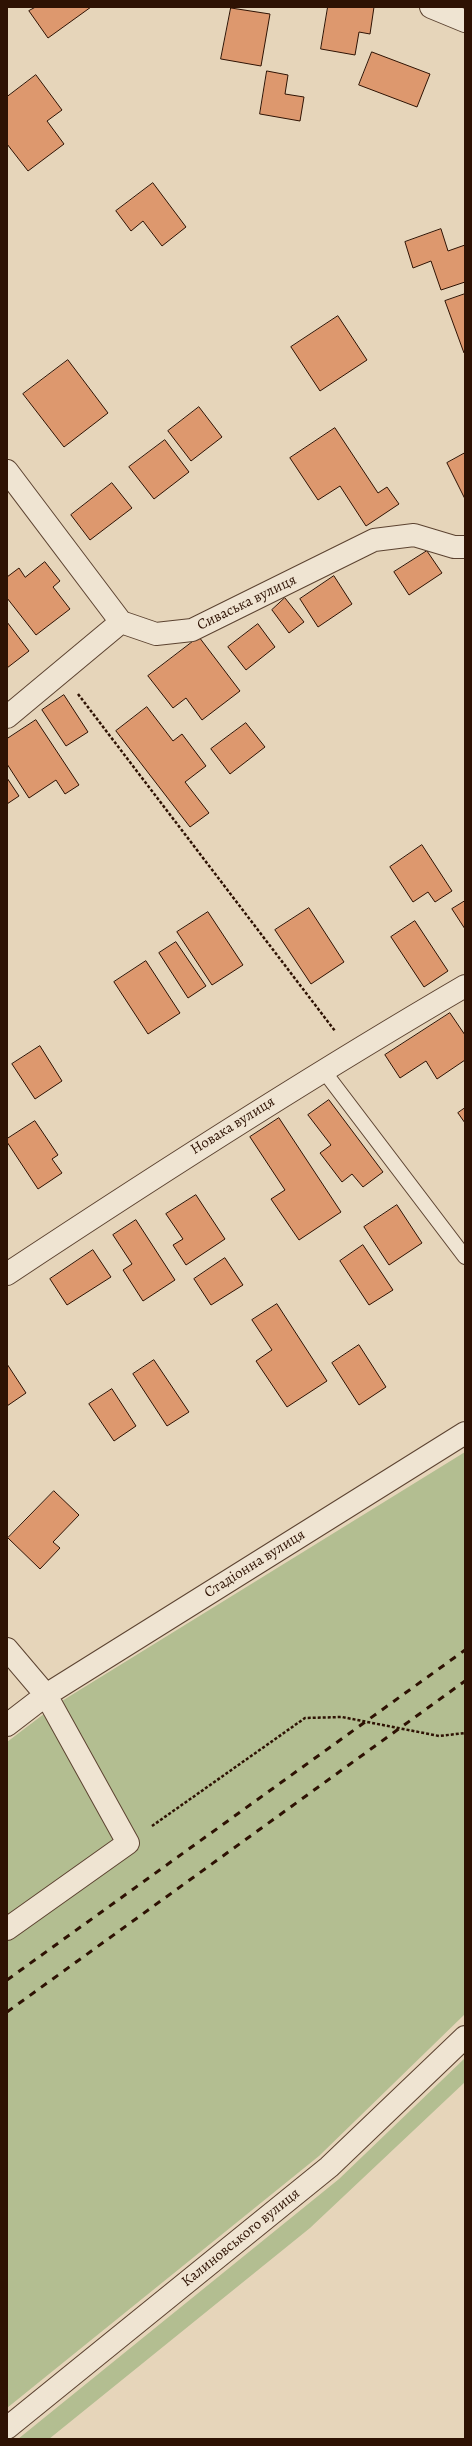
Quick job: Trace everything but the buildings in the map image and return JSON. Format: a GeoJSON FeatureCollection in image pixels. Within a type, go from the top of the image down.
{"type":"FeatureCollection","features":[{"type":"Feature","properties":{"kind":"street"},"geometry":{"type":"LineString","coordinates":[[431,7],[465,21]]}},
{"type":"Feature","properties":{"kind":"street"},"geometry":{"type":"LineString","coordinates":[[7,471],[121,622],[7,717]]}},
{"type":"Feature","properties":{"kind":"street","name":"Сиваська вулиця"},"geometry":{"type":"LineString","coordinates":[[121,622],[156,634],[192,630],[374,540],[414,535],[454,547],[465,548]]}},
{"type":"Feature","properties":{"kind":"street","name":"Новака вулиця"},"geometry":{"type":"LineString","coordinates":[[7,1274],[189,1154],[323,1070],[465,986]]}},
{"type":"Feature","properties":{"kind":"street","name":"Стадіонна вулиця"},"geometry":{"type":"LineString","coordinates":[[7,1725],[46,1695],[465,1434]]}},
{"type":"Feature","properties":{"kind":"street"},"geometry":{"type":"LineString","coordinates":[[7,1649],[46,1695],[128,1844],[7,1929]]}},
{"type":"Feature","properties":{"kind":"street","name":"Калиновського вулиця"},"geometry":{"type":"LineString","coordinates":[[7,2428],[329,2167],[465,2037]]}},
{"type":"Feature","properties":{"kind":"lane"},"geometry":{"type":"LineString","coordinates":[[323,1070],[465,1257]]}},
{"type":"Feature","properties":{"kind":"path"},"geometry":{"type":"LineString","coordinates":[[61,672],[351,1053]]}},
{"type":"Feature","properties":{"kind":"path"},"geometry":{"type":"LineString","coordinates":[[128,1844],[305,1718],[342,1718],[439,1736],[465,1733]]}},
{"type":"Feature","properties":{"kind":"green space"},"geometry":{"type":"Polygon","coordinates":[[[465,1452],[465,2014],[319,2156],[7,2408],[7,1742],[57,1704],[465,1452]]]}},
{"type":"Feature","properties":{"kind":"green space"},"geometry":{"type":"Polygon","coordinates":[[[465,2058],[465,2082],[310,2228],[49,2439],[18,2439],[339,2179],[465,2058]]]}},
{"type":"Feature","properties":{"kind":"railway"},"geometry":{"type":"LineString","coordinates":[[7,1980],[465,1650]]}},
{"type":"Feature","properties":{"kind":"railway"},"geometry":{"type":"LineString","coordinates":[[7,2012],[465,1681]]}}]}
